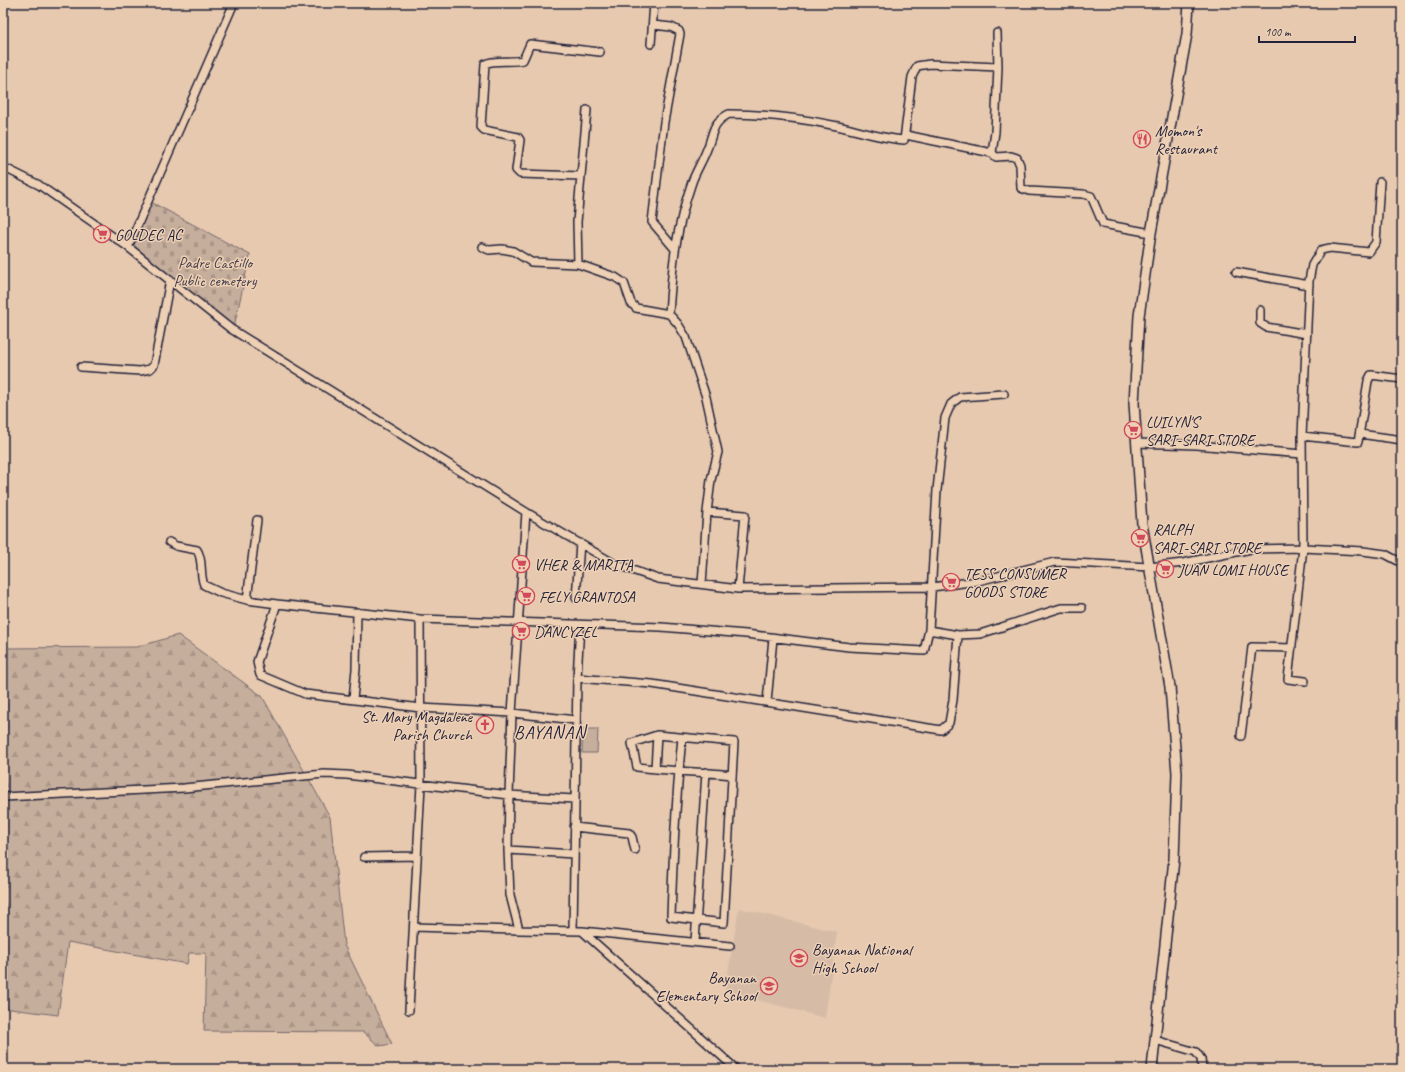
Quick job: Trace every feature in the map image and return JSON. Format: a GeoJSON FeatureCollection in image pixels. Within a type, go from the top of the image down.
{"type":"FeatureCollection","features":[{"type":"Feature","properties":{"kind":"main road"},"geometry":{"type":"LineString","coordinates":[[1152,1069],[1174,859],[1177,773],[1170,687],[1142,524],[1134,403],[1137,344],[1151,232],[1183,55],[1189,3]]}},
{"type":"Feature","properties":{"kind":"street"},"geometry":{"type":"LineString","coordinates":[[128,247],[234,3]]}},
{"type":"Feature","properties":{"kind":"street"},"geometry":{"type":"LineString","coordinates":[[651,44],[654,3]]}},
{"type":"Feature","properties":{"kind":"street"},"geometry":{"type":"LineString","coordinates":[[653,24],[671,26],[679,30],[680,34],[664,122],[652,222],[674,248]]}},
{"type":"Feature","properties":{"kind":"street"},"geometry":{"type":"LineString","coordinates":[[992,153],[995,132],[998,67],[997,33]]}},
{"type":"Feature","properties":{"kind":"street"},"geometry":{"type":"LineString","coordinates":[[581,176],[520,174],[516,170],[520,140],[518,137],[484,130],[481,127],[485,64],[489,62],[502,63],[523,60],[530,44],[600,52]]}},
{"type":"Feature","properties":{"kind":"street"},"geometry":{"type":"LineString","coordinates":[[669,314],[674,248],[690,186],[707,149],[714,127],[720,119],[728,114],[786,117],[833,125],[886,138],[904,140],[906,135],[912,77],[917,66],[930,64],[998,67]]}},
{"type":"Feature","properties":{"kind":"street"},"geometry":{"type":"LineString","coordinates":[[578,264],[577,222],[587,110]]}},
{"type":"Feature","properties":{"kind":"street"},"geometry":{"type":"LineString","coordinates":[[906,135],[992,153],[996,157],[1011,156],[1017,158],[1020,165],[1021,188],[1025,191],[1083,194],[1091,196],[1103,224],[1151,232]]}},
{"type":"Feature","properties":{"kind":"street"},"geometry":{"type":"LineString","coordinates":[[3,167],[39,185],[128,247],[231,329],[526,512],[615,564],[658,579],[738,589],[932,587],[978,581],[1055,562],[1150,567],[1183,563],[1251,549],[1303,548],[1363,551],[1385,554],[1402,563]]}},
{"type":"Feature","properties":{"kind":"street"},"geometry":{"type":"LineString","coordinates":[[1305,681],[1288,679],[1303,548],[1302,436],[1309,284],[1312,266],[1321,250],[1330,248],[1369,252],[1372,248],[1376,242],[1380,182]]}},
{"type":"Feature","properties":{"kind":"street"},"geometry":{"type":"LineString","coordinates":[[482,248],[488,250],[502,249],[513,251],[531,262],[578,264],[615,278],[624,283],[631,303],[636,308],[669,314],[678,324],[686,337],[706,397],[718,452],[711,480],[707,512],[702,584]]}},
{"type":"Feature","properties":{"kind":"street"},"geometry":{"type":"LineString","coordinates":[[1236,272],[1309,284]]}},
{"type":"Feature","properties":{"kind":"street"},"geometry":{"type":"LineString","coordinates":[[81,367],[140,371],[150,369],[154,365],[170,280]]}},
{"type":"Feature","properties":{"kind":"street"},"geometry":{"type":"LineString","coordinates":[[1260,310],[1260,323],[1266,327],[1307,334]]}},
{"type":"Feature","properties":{"kind":"street"},"geometry":{"type":"LineString","coordinates":[[1302,436],[1358,442],[1368,381],[1371,375],[1402,379]]}},
{"type":"Feature","properties":{"kind":"street"},"geometry":{"type":"LineString","coordinates":[[169,542],[176,546],[197,550],[202,557],[201,579],[204,586],[221,593],[247,600],[420,619],[519,621],[580,625],[661,627],[849,647],[924,651],[929,630],[937,490],[945,418],[951,404],[960,396],[1004,394]]}},
{"type":"Feature","properties":{"kind":"street"},"geometry":{"type":"LineString","coordinates":[[1360,434],[1402,440]]}},
{"type":"Feature","properties":{"kind":"street"},"geometry":{"type":"LineString","coordinates":[[1136,443],[1196,445],[1302,454]]}},
{"type":"Feature","properties":{"kind":"street"},"geometry":{"type":"LineString","coordinates":[[519,930],[510,895],[508,850],[512,712],[526,512]]}},
{"type":"Feature","properties":{"kind":"street"},"geometry":{"type":"LineString","coordinates":[[707,512],[745,515],[738,589]]}},
{"type":"Feature","properties":{"kind":"street"},"geometry":{"type":"LineString","coordinates":[[247,600],[257,520]]}},
{"type":"Feature","properties":{"kind":"street"},"geometry":{"type":"LineString","coordinates":[[576,598],[580,543]]}},
{"type":"Feature","properties":{"kind":"street"},"geometry":{"type":"LineString","coordinates":[[277,604],[257,662],[260,675],[305,694],[421,708],[512,712],[576,720]]}},
{"type":"Feature","properties":{"kind":"street"},"geometry":{"type":"LineString","coordinates":[[929,630],[958,634],[989,632],[1012,623],[1061,608],[1082,608]]}},
{"type":"Feature","properties":{"kind":"street"},"geometry":{"type":"LineString","coordinates":[[353,699],[356,669],[357,612]]}},
{"type":"Feature","properties":{"kind":"street"},"geometry":{"type":"LineString","coordinates":[[409,1010],[421,785],[420,619]]}},
{"type":"Feature","properties":{"kind":"street"},"geometry":{"type":"LineString","coordinates":[[573,930],[574,799],[580,625]]}},
{"type":"Feature","properties":{"kind":"street"},"geometry":{"type":"LineString","coordinates":[[577,678],[652,684],[941,730],[949,722],[953,700],[958,634]]}},
{"type":"Feature","properties":{"kind":"street"},"geometry":{"type":"LineString","coordinates":[[767,702],[773,638]]}},
{"type":"Feature","properties":{"kind":"street"},"geometry":{"type":"LineString","coordinates":[[1241,736],[1252,647],[1292,648]]}},
{"type":"Feature","properties":{"kind":"street"},"geometry":{"type":"LineString","coordinates":[[682,738],[679,771],[671,917],[724,923],[734,742],[657,735],[632,743],[637,767],[679,771],[706,772],[732,775]]}},
{"type":"Feature","properties":{"kind":"street"},"geometry":{"type":"LineString","coordinates":[[655,769],[657,735]]}},
{"type":"Feature","properties":{"kind":"street"},"geometry":{"type":"LineString","coordinates":[[695,942],[698,920],[706,772]]}},
{"type":"Feature","properties":{"kind":"street"},"geometry":{"type":"LineString","coordinates":[[3,797],[184,788],[324,774],[347,775],[509,795],[574,799]]}},
{"type":"Feature","properties":{"kind":"street"},"geometry":{"type":"LineString","coordinates":[[574,827],[629,833],[632,837],[635,850]]}},
{"type":"Feature","properties":{"kind":"street"},"geometry":{"type":"LineString","coordinates":[[508,850],[574,854]]}},
{"type":"Feature","properties":{"kind":"street"},"geometry":{"type":"LineString","coordinates":[[364,857],[417,856]]}},
{"type":"Feature","properties":{"kind":"street"},"geometry":{"type":"LineString","coordinates":[[414,927],[573,930],[730,946]]}},
{"type":"Feature","properties":{"kind":"street"},"geometry":{"type":"LineString","coordinates":[[582,931],[736,1069]]}},
{"type":"Feature","properties":{"kind":"street"},"geometry":{"type":"LineString","coordinates":[[1155,1040],[1196,1052],[1200,1059],[1202,1069]]}},
{"type":"Feature","properties":{"kind":"shaded area"},"geometry":{"type":"Polygon","coordinates":[[[739,908],[837,932],[825,1018],[725,991],[739,908]]]}},
{"type":"Feature","properties":{"kind":"green space","name":"Padre Castillo Public cemetery"},"geometry":{"type":"Polygon","coordinates":[[[151,202],[250,255],[234,327],[133,245],[151,202]]]}},
{"type":"Feature","properties":{"kind":"green space"},"geometry":{"type":"Polygon","coordinates":[[[178,635],[262,696],[330,817],[344,945],[392,1044],[379,1046],[363,1032],[204,1031],[206,953],[189,953],[187,964],[68,942],[58,1015],[3,1008],[3,648],[137,647],[178,635]]]}},
{"type":"Feature","properties":{"kind":"green space"},"geometry":{"type":"Polygon","coordinates":[[[583,729],[598,729],[597,753],[582,753],[583,729]]]}},
{"type":"Feature","properties":{"kind":"place","name":"Momon's Restaurant"},"geometry":{"type":"Point","coordinates":[1142,139]}},
{"type":"Feature","properties":{"kind":"place","name":"GOLDEC AC"},"geometry":{"type":"Point","coordinates":[102,234]}},
{"type":"Feature","properties":{"kind":"place","name":"LUILYN'S SARI-SARI STORE"},"geometry":{"type":"Point","coordinates":[1133,430]}},
{"type":"Feature","properties":{"kind":"place","name":"RALPH SARI-SARI STORE"},"geometry":{"type":"Point","coordinates":[1140,538]}},
{"type":"Feature","properties":{"kind":"place","name":"VHER & MARITA"},"geometry":{"type":"Point","coordinates":[521,564]}},
{"type":"Feature","properties":{"kind":"place","name":"JUAN LOMI HOUSE"},"geometry":{"type":"Point","coordinates":[1165,569]}},
{"type":"Feature","properties":{"kind":"place","name":"TESS CONSUMER GOODS STORE"},"geometry":{"type":"Point","coordinates":[951,582]}},
{"type":"Feature","properties":{"kind":"place","name":"FELY GRANTOSA"},"geometry":{"type":"Point","coordinates":[526,596]}},
{"type":"Feature","properties":{"kind":"place","name":"DANCYZEL"},"geometry":{"type":"Point","coordinates":[521,631]}},
{"type":"Feature","properties":{"kind":"place","name":"St. Mary Magdalene Parish Church"},"geometry":{"type":"Point","coordinates":[485,725]}},
{"type":"Feature","properties":{"kind":"place","name":"Bayanan National High School"},"geometry":{"type":"Point","coordinates":[799,958]}},
{"type":"Feature","properties":{"kind":"place","name":"Bayanan Elementary School"},"geometry":{"type":"Point","coordinates":[769,986]}},
{"type":"Feature","properties":{"kind":"district","name":"BAYANAN"},"geometry":{"type":"Point","coordinates":[550,732]}}]}
